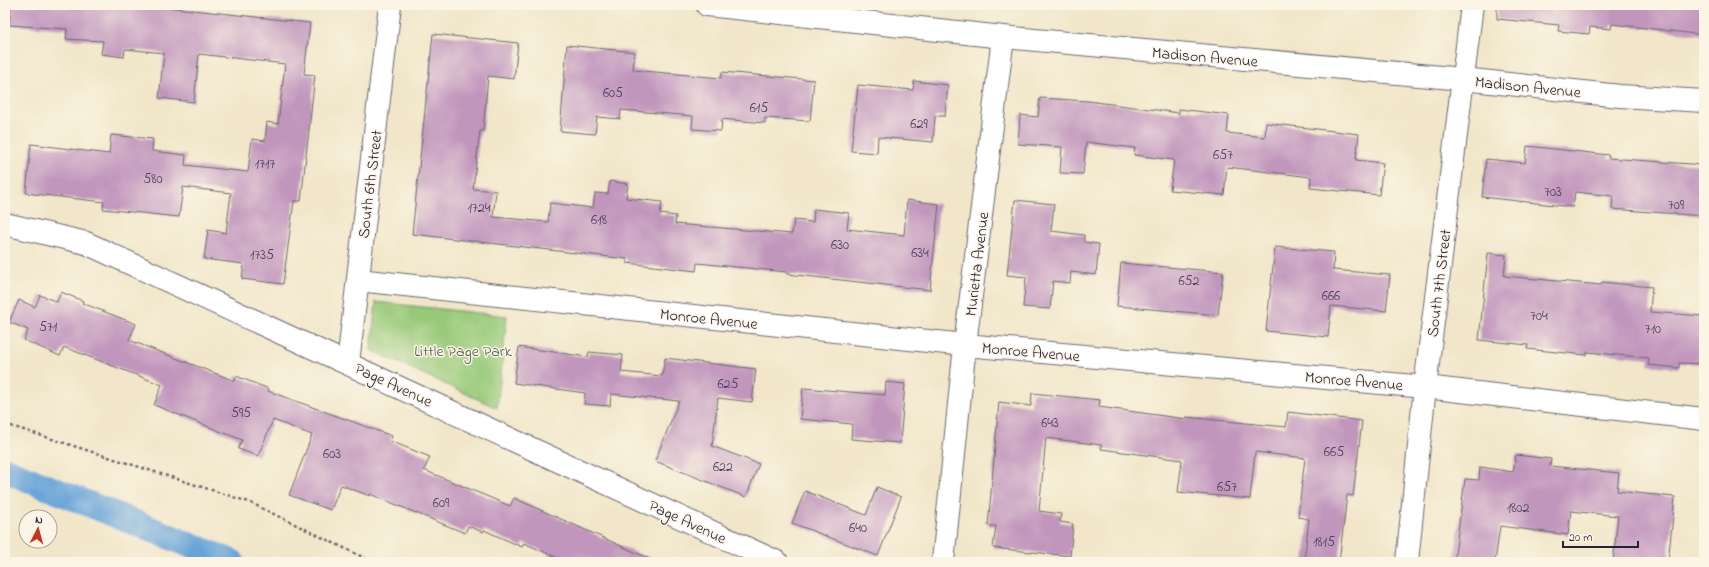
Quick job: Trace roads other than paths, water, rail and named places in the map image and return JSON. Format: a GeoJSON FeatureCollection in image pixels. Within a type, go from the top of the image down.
{"type":"FeatureCollection","features":[{"type":"Feature","properties":{"kind":"street","name":"South 6th Street"},"geometry":{"type":"LineString","coordinates":[[348,363],[390,5]]}},
{"type":"Feature","properties":{"kind":"street","name":"Madison Avenue"},"geometry":{"type":"LineString","coordinates":[[707,5],[1004,37],[1463,79],[1620,96],[1704,101]]}},
{"type":"Feature","properties":{"kind":"street","name":"South 7th Street"},"geometry":{"type":"LineString","coordinates":[[1407,562],[1425,387],[1472,5]]}},
{"type":"Feature","properties":{"kind":"street","name":"Murietta Avenue"},"geometry":{"type":"LineString","coordinates":[[943,562],[966,345],[1004,37]]}},
{"type":"Feature","properties":{"kind":"street","name":"Page Avenue"},"geometry":{"type":"LineString","coordinates":[[5,224],[86,243],[777,562]]}},
{"type":"Feature","properties":{"kind":"street","name":"Monroe Avenue"},"geometry":{"type":"LineString","coordinates":[[358,280],[966,345],[1425,387],[1704,419]]}},
{"type":"Feature","properties":{"kind":"waterway"},"geometry":{"type":"LineString","coordinates":[[5,470],[232,562]]}},
{"type":"Feature","properties":{"kind":"park label","name":"Little Page Park"},"geometry":{"type":"Point","coordinates":[463,350]}}]}
